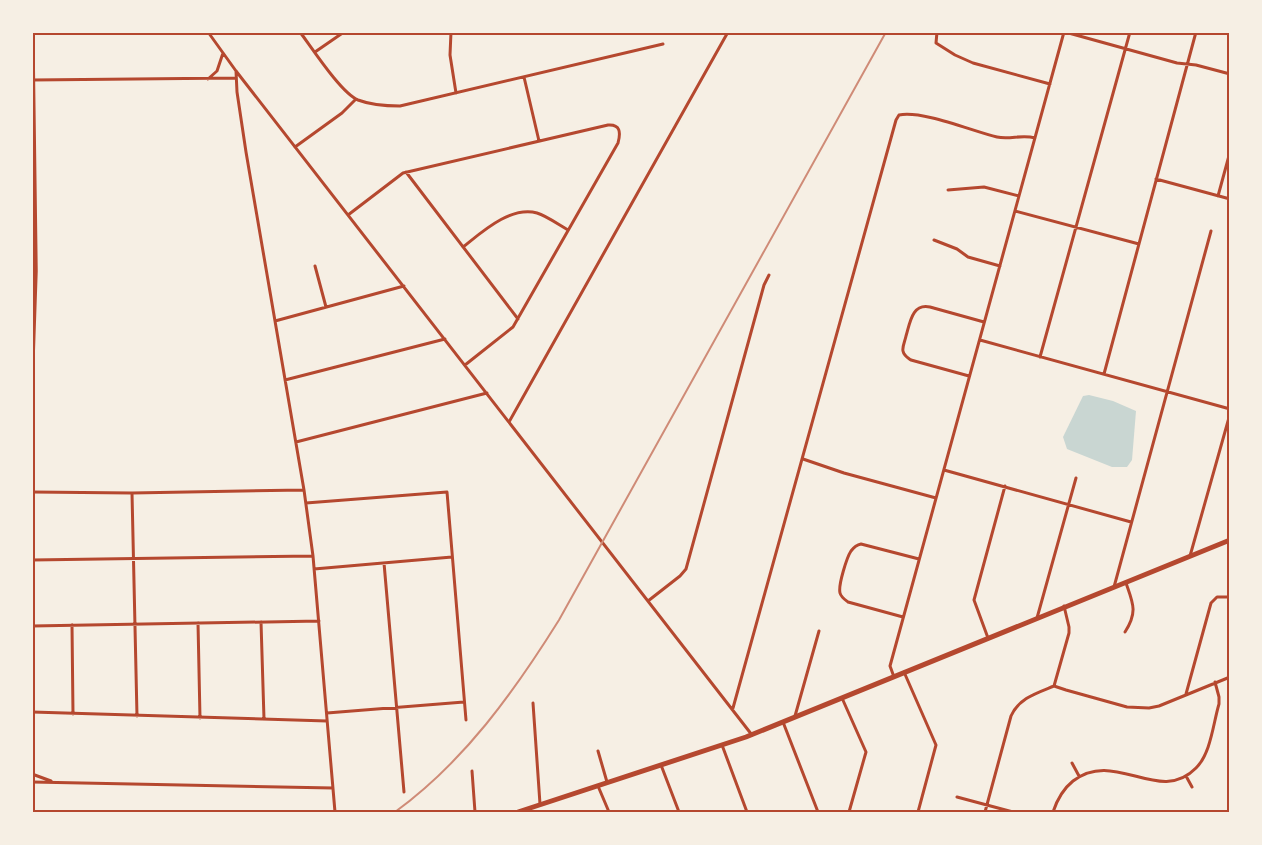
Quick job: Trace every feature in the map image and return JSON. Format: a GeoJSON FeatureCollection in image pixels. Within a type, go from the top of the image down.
{"type":"FeatureCollection","features":[{"type":"Feature","properties":{"kind":"main road"},"geometry":{"type":"LineString","coordinates":[[32,51],[35,271],[32,358]]}},
{"type":"Feature","properties":{"kind":"main road"},"geometry":{"type":"LineString","coordinates":[[32,152],[34,161]]}},
{"type":"Feature","properties":{"kind":"main road"},"geometry":{"type":"LineString","coordinates":[[518,812],[752,735],[782,721],[1230,540]]}},
{"type":"Feature","properties":{"kind":"street"},"geometry":{"type":"LineString","coordinates":[[208,32],[241,78],[752,735]]}},
{"type":"Feature","properties":{"kind":"street"},"geometry":{"type":"LineString","coordinates":[[300,32],[342,86],[356,99],[377,104],[400,106],[664,44]]}},
{"type":"Feature","properties":{"kind":"street"},"geometry":{"type":"LineString","coordinates":[[315,52],[344,32]]}},
{"type":"Feature","properties":{"kind":"street"},"geometry":{"type":"LineString","coordinates":[[451,32],[450,54],[456,93]]}},
{"type":"Feature","properties":{"kind":"street"},"geometry":{"type":"LineString","coordinates":[[509,422],[728,32]]}},
{"type":"Feature","properties":{"kind":"street"},"geometry":{"type":"LineString","coordinates":[[937,32],[936,43],[962,59],[973,64],[1050,84]]}},
{"type":"Feature","properties":{"kind":"street"},"geometry":{"type":"LineString","coordinates":[[894,677],[890,666],[1064,32],[1125,49],[1230,74]]}},
{"type":"Feature","properties":{"kind":"street"},"geometry":{"type":"LineString","coordinates":[[1040,357],[1130,32]]}},
{"type":"Feature","properties":{"kind":"street"},"geometry":{"type":"LineString","coordinates":[[1104,374],[1196,32]]}},
{"type":"Feature","properties":{"kind":"street"},"geometry":{"type":"LineString","coordinates":[[208,79],[217,71],[223,52]]}},
{"type":"Feature","properties":{"kind":"street"},"geometry":{"type":"LineString","coordinates":[[236,71],[246,152],[306,503],[313,556],[335,812]]}},
{"type":"Feature","properties":{"kind":"street"},"geometry":{"type":"LineString","coordinates":[[524,77],[539,141]]}},
{"type":"Feature","properties":{"kind":"street"},"geometry":{"type":"LineString","coordinates":[[33,80],[241,78]]}},
{"type":"Feature","properties":{"kind":"street"},"geometry":{"type":"LineString","coordinates":[[295,147],[342,113],[356,99]]}},
{"type":"Feature","properties":{"kind":"street"},"geometry":{"type":"LineString","coordinates":[[732,709],[899,114],[914,114],[999,138],[1022,135],[1035,138]]}},
{"type":"Feature","properties":{"kind":"street"},"geometry":{"type":"LineString","coordinates":[[348,215],[406,172],[608,124],[614,124],[618,127],[620,133],[618,143],[513,327],[465,365]]}},
{"type":"Feature","properties":{"kind":"street"},"geometry":{"type":"LineString","coordinates":[[1218,196],[1230,152]]}},
{"type":"Feature","properties":{"kind":"street"},"geometry":{"type":"LineString","coordinates":[[406,172],[518,319]]}},
{"type":"Feature","properties":{"kind":"street"},"geometry":{"type":"LineString","coordinates":[[1156,179],[1230,199]]}},
{"type":"Feature","properties":{"kind":"street"},"geometry":{"type":"LineString","coordinates":[[948,190],[984,187],[1019,196]]}},
{"type":"Feature","properties":{"kind":"street"},"geometry":{"type":"LineString","coordinates":[[1015,211],[1139,244]]}},
{"type":"Feature","properties":{"kind":"street"},"geometry":{"type":"LineString","coordinates":[[463,247],[499,220],[523,212],[536,213],[568,230]]}},
{"type":"Feature","properties":{"kind":"street"},"geometry":{"type":"LineString","coordinates":[[1114,587],[1212,231]]}},
{"type":"Feature","properties":{"kind":"street"},"geometry":{"type":"LineString","coordinates":[[934,240],[957,249],[968,257],[1000,266]]}},
{"type":"Feature","properties":{"kind":"street"},"geometry":{"type":"LineString","coordinates":[[315,266],[326,308]]}},
{"type":"Feature","properties":{"kind":"street"},"geometry":{"type":"LineString","coordinates":[[648,601],[686,569],[764,285],[769,275]]}},
{"type":"Feature","properties":{"kind":"street"},"geometry":{"type":"LineString","coordinates":[[275,321],[404,286]]}},
{"type":"Feature","properties":{"kind":"street"},"geometry":{"type":"LineString","coordinates":[[970,376],[911,360],[905,356],[902,350],[912,315],[922,306],[984,322]]}},
{"type":"Feature","properties":{"kind":"street"},"geometry":{"type":"LineString","coordinates":[[285,380],[445,339]]}},
{"type":"Feature","properties":{"kind":"street"},"geometry":{"type":"LineString","coordinates":[[980,340],[1230,409]]}},
{"type":"Feature","properties":{"kind":"street"},"geometry":{"type":"LineString","coordinates":[[296,442],[487,393]]}},
{"type":"Feature","properties":{"kind":"street"},"geometry":{"type":"LineString","coordinates":[[1190,556],[1230,414]]}},
{"type":"Feature","properties":{"kind":"street"},"geometry":{"type":"LineString","coordinates":[[803,459],[844,473],[936,498]]}},
{"type":"Feature","properties":{"kind":"street"},"geometry":{"type":"LineString","coordinates":[[944,470],[1132,522]]}},
{"type":"Feature","properties":{"kind":"street"},"geometry":{"type":"LineString","coordinates":[[1037,618],[1076,478]]}},
{"type":"Feature","properties":{"kind":"street"},"geometry":{"type":"LineString","coordinates":[[988,638],[974,600],[1005,486]]}},
{"type":"Feature","properties":{"kind":"street"},"geometry":{"type":"LineString","coordinates":[[32,492],[132,493],[304,490]]}},
{"type":"Feature","properties":{"kind":"street"},"geometry":{"type":"LineString","coordinates":[[306,503],[447,492],[466,720]]}},
{"type":"Feature","properties":{"kind":"street"},"geometry":{"type":"LineString","coordinates":[[132,493],[137,716]]}},
{"type":"Feature","properties":{"kind":"street"},"geometry":{"type":"LineString","coordinates":[[903,617],[848,602],[842,597],[840,591],[842,576],[850,552],[861,544],[919,559]]}},
{"type":"Feature","properties":{"kind":"street"},"geometry":{"type":"LineString","coordinates":[[32,560],[313,556]]}},
{"type":"Feature","properties":{"kind":"street"},"geometry":{"type":"LineString","coordinates":[[314,568],[452,556]]}},
{"type":"Feature","properties":{"kind":"street"},"geometry":{"type":"LineString","coordinates":[[384,562],[404,792]]}},
{"type":"Feature","properties":{"kind":"street"},"geometry":{"type":"LineString","coordinates":[[1125,632],[1134,612],[1126,583]]}},
{"type":"Feature","properties":{"kind":"street"},"geometry":{"type":"LineString","coordinates":[[1186,694],[1210,602],[1216,597],[1230,597]]}},
{"type":"Feature","properties":{"kind":"street"},"geometry":{"type":"LineString","coordinates":[[1054,686],[1069,632],[1064,606]]}},
{"type":"Feature","properties":{"kind":"street"},"geometry":{"type":"LineString","coordinates":[[32,626],[319,621]]}},
{"type":"Feature","properties":{"kind":"street"},"geometry":{"type":"LineString","coordinates":[[261,622],[264,719]]}},
{"type":"Feature","properties":{"kind":"street"},"geometry":{"type":"LineString","coordinates":[[198,623],[200,718]]}},
{"type":"Feature","properties":{"kind":"street"},"geometry":{"type":"LineString","coordinates":[[72,625],[73,714]]}},
{"type":"Feature","properties":{"kind":"street"},"geometry":{"type":"LineString","coordinates":[[795,717],[819,631]]}},
{"type":"Feature","properties":{"kind":"street"},"geometry":{"type":"LineString","coordinates":[[904,672],[936,745],[918,812]]}},
{"type":"Feature","properties":{"kind":"street"},"geometry":{"type":"LineString","coordinates":[[986,812],[1011,716],[1014,709],[1027,698],[1054,686],[1136,708],[1159,706],[1230,677]]}},
{"type":"Feature","properties":{"kind":"street"},"geometry":{"type":"LineString","coordinates":[[1053,812],[1061,794],[1068,785],[1080,776],[1094,770],[1115,770],[1158,782],[1173,781],[1186,776],[1195,769],[1202,760],[1208,746],[1219,704],[1215,682]]}},
{"type":"Feature","properties":{"kind":"street"},"geometry":{"type":"LineString","coordinates":[[842,698],[866,752],[849,812]]}},
{"type":"Feature","properties":{"kind":"street"},"geometry":{"type":"LineString","coordinates":[[326,713],[464,702]]}},
{"type":"Feature","properties":{"kind":"street"},"geometry":{"type":"LineString","coordinates":[[533,703],[540,805]]}},
{"type":"Feature","properties":{"kind":"street"},"geometry":{"type":"LineString","coordinates":[[32,712],[327,721]]}},
{"type":"Feature","properties":{"kind":"street"},"geometry":{"type":"LineString","coordinates":[[782,721],[818,812]]}},
{"type":"Feature","properties":{"kind":"street"},"geometry":{"type":"LineString","coordinates":[[722,745],[747,812]]}},
{"type":"Feature","properties":{"kind":"street"},"geometry":{"type":"LineString","coordinates":[[598,750],[608,783]]}},
{"type":"Feature","properties":{"kind":"street"},"geometry":{"type":"LineString","coordinates":[[1072,762],[1080,776]]}},
{"type":"Feature","properties":{"kind":"street"},"geometry":{"type":"LineString","coordinates":[[661,765],[679,812]]}},
{"type":"Feature","properties":{"kind":"street"},"geometry":{"type":"LineString","coordinates":[[472,771],[475,812]]}},
{"type":"Feature","properties":{"kind":"street"},"geometry":{"type":"LineString","coordinates":[[32,774],[52,781]]}},
{"type":"Feature","properties":{"kind":"street"},"geometry":{"type":"LineString","coordinates":[[1186,776],[1192,788]]}},
{"type":"Feature","properties":{"kind":"street"},"geometry":{"type":"LineString","coordinates":[[32,782],[333,788]]}},
{"type":"Feature","properties":{"kind":"street"},"geometry":{"type":"LineString","coordinates":[[598,786],[609,812]]}},
{"type":"Feature","properties":{"kind":"street"},"geometry":{"type":"LineString","coordinates":[[957,798],[1013,812]]}},
{"type":"Feature","properties":{"kind":"shaded area"},"geometry":{"type":"Polygon","coordinates":[[[1089,395],[1113,401],[1136,411],[1132,460],[1127,467],[1112,467],[1067,449],[1063,437],[1083,396],[1089,395]]]}},
{"type":"Feature","properties":{"kind":"railway"},"geometry":{"type":"LineString","coordinates":[[395,812],[443,771],[486,724],[506,699],[559,620],[886,32]]}}]}
